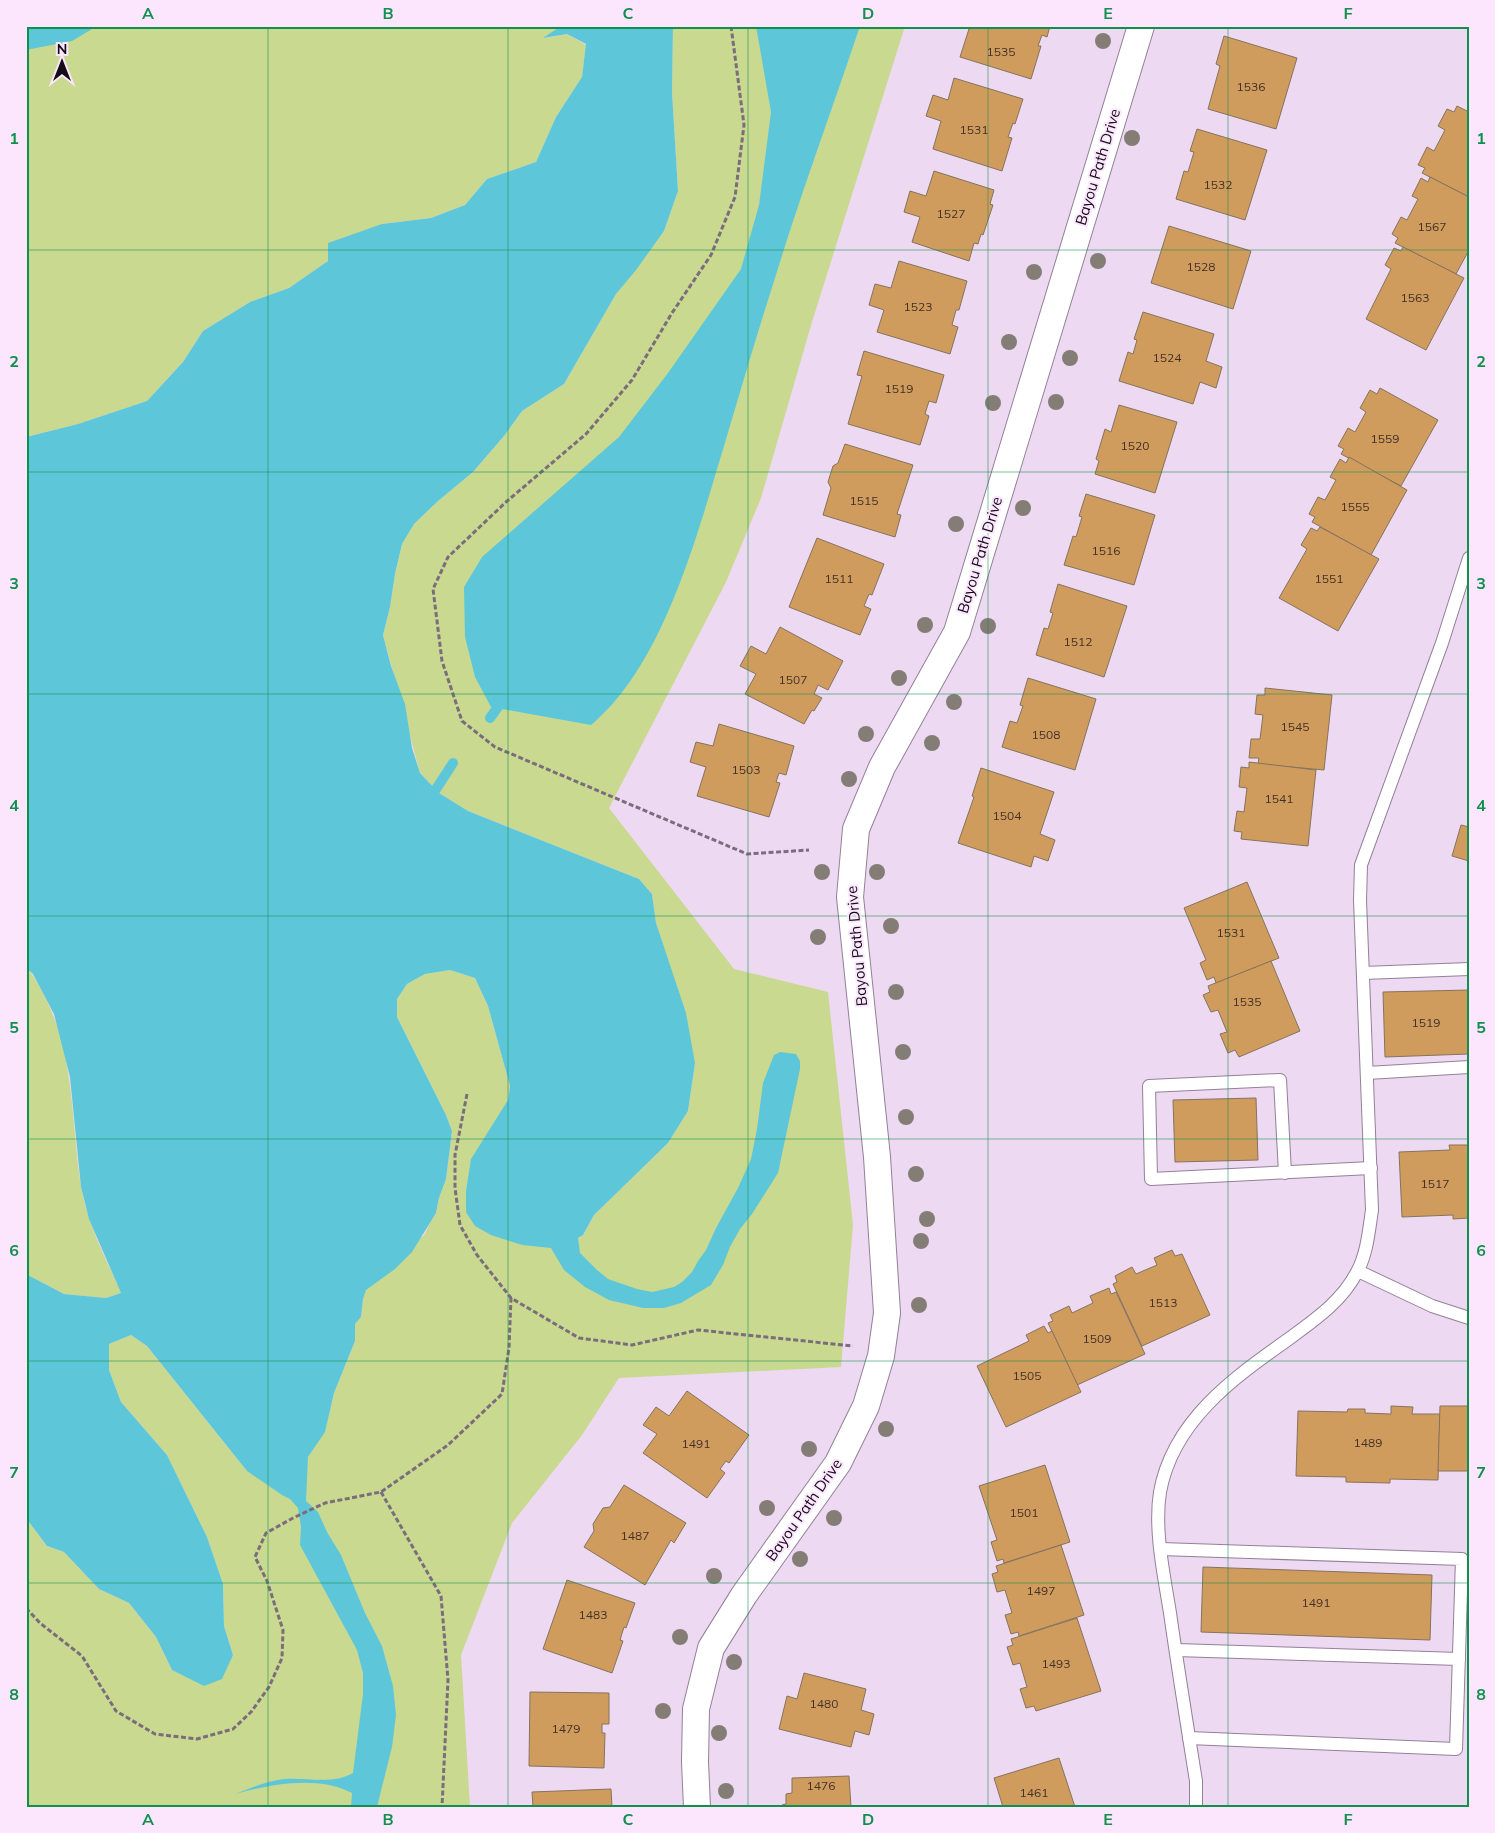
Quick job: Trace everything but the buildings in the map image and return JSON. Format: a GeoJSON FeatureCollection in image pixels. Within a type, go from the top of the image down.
{"type":"FeatureCollection","features":[{"type":"Feature","properties":{"kind":"street","name":"Bayou Path Drive"},"geometry":{"type":"LineString","coordinates":[[698,1807],[695,1762],[696,1709],[711,1648],[744,1594],[838,1463],[866,1406],[881,1356],[887,1313],[877,1156],[850,897],[856,829],[882,767],[957,632],[1141,26]]}},
{"type":"Feature","properties":{"kind":"lane"},"geometry":{"type":"LineString","coordinates":[[1196,1807],[1196,1781],[1161,1549],[1159,1525],[1160,1493],[1168,1465],[1184,1434],[1205,1406],[1246,1369],[1325,1312],[1343,1294],[1358,1271],[1367,1242],[1372,1210],[1360,865],[1442,643],[1469,558]]}},
{"type":"Feature","properties":{"kind":"lane"},"geometry":{"type":"LineString","coordinates":[[1363,973],[1469,968]]}},
{"type":"Feature","properties":{"kind":"lane"},"geometry":{"type":"LineString","coordinates":[[1366,1073],[1469,1067]]}},
{"type":"Feature","properties":{"kind":"lane"},"geometry":{"type":"LineString","coordinates":[[1285,1173],[1280,1080],[1149,1086],[1151,1179],[1285,1173],[1370,1168]]}},
{"type":"Feature","properties":{"kind":"lane"},"geometry":{"type":"LineString","coordinates":[[1358,1271],[1432,1306],[1469,1318]]}},
{"type":"Feature","properties":{"kind":"lane"},"geometry":{"type":"LineString","coordinates":[[1161,1549],[1462,1559],[1456,1750],[1189,1738]]}},
{"type":"Feature","properties":{"kind":"lane"},"geometry":{"type":"LineString","coordinates":[[1176,1650],[1459,1659]]}},
{"type":"Feature","properties":{"kind":"path"},"geometry":{"type":"LineString","coordinates":[[731,26],[744,125],[735,197],[711,255],[672,313],[632,380],[586,434],[506,502],[448,556],[433,589],[442,661],[462,721],[495,747],[747,854],[809,850]]}},
{"type":"Feature","properties":{"kind":"path"},"geometry":{"type":"LineString","coordinates":[[467,1094],[455,1155],[455,1188],[460,1225],[477,1255],[511,1298],[579,1338],[632,1345],[698,1330],[855,1346]]}},
{"type":"Feature","properties":{"kind":"path"},"geometry":{"type":"LineString","coordinates":[[26,1608],[40,1623],[82,1656],[116,1711],[155,1734],[196,1739],[233,1729],[251,1712],[269,1687],[282,1658],[283,1630],[267,1581],[255,1557],[266,1533],[325,1503],[381,1492],[448,1445],[502,1394],[510,1348],[511,1298]]}},
{"type":"Feature","properties":{"kind":"path"},"geometry":{"type":"LineString","coordinates":[[381,1492],[441,1596],[448,1680],[442,1807]]}},
{"type":"Feature","properties":{"kind":"green space"},"geometry":{"type":"Polygon","coordinates":[[[26,26],[561,26],[545,38],[567,34],[586,45],[582,77],[556,117],[536,162],[487,179],[465,205],[431,218],[382,224],[289,288],[250,302],[203,331],[183,362],[147,401],[78,424],[26,437],[26,26]]]}},
{"type":"Feature","properties":{"kind":"green space"},"geometry":{"type":"Polygon","coordinates":[[[673,26],[905,26],[812,322],[761,498],[726,582],[609,808],[734,969],[828,992],[853,1225],[841,1367],[619,1378],[582,1435],[512,1523],[461,1655],[470,1807],[26,1807],[26,1518],[47,1546],[64,1552],[99,1589],[129,1603],[156,1637],[172,1670],[185,1676],[233,1655],[224,1626],[223,1584],[207,1537],[167,1455],[121,1402],[109,1370],[109,1344],[131,1335],[147,1346],[247,1471],[307,1480],[308,1457],[325,1431],[334,1393],[355,1341],[355,1324],[361,1317],[366,1289],[378,1280],[425,1234],[436,1213],[446,1179],[452,1131],[446,1115],[397,1017],[397,999],[407,984],[425,974],[450,970],[475,978],[488,1006],[510,1086],[508,1100],[501,1113],[466,1212],[568,1245],[583,1235],[594,1215],[668,1143],[688,1111],[695,1063],[656,923],[652,894],[639,879],[468,811],[439,793],[420,773],[383,635],[402,544],[414,524],[473,472],[504,436],[522,411],[564,384],[616,294],[664,231],[678,191],[672,92],[673,26]]]}},
{"type":"Feature","properties":{"kind":"green space"},"geometry":{"type":"Polygon","coordinates":[[[26,968],[45,997],[55,1019],[62,1042],[67,1066],[84,1200],[98,1241],[121,1293],[106,1298],[64,1294],[26,1274],[26,968]]]}},
{"type":"Feature","properties":{"kind":"water"},"geometry":{"type":"Polygon","coordinates":[[[26,26],[97,26],[72,41],[26,50],[26,26]]]}},
{"type":"Feature","properties":{"kind":"water"},"geometry":{"type":"Polygon","coordinates":[[[561,26],[673,26],[672,92],[678,191],[664,231],[616,294],[564,384],[522,411],[504,436],[473,472],[414,524],[402,544],[383,635],[391,666],[405,704],[412,748],[420,773],[439,793],[468,811],[639,879],[652,894],[656,923],[686,1013],[695,1063],[688,1111],[668,1143],[594,1215],[583,1235],[578,1238],[580,1253],[608,1279],[637,1289],[652,1292],[674,1287],[682,1282],[692,1272],[706,1250],[751,1159],[763,1083],[774,1055],[780,1052],[796,1054],[800,1061],[800,1069],[778,1173],[752,1214],[740,1229],[711,1285],[681,1303],[664,1308],[643,1308],[609,1300],[585,1287],[564,1270],[551,1248],[522,1245],[491,1235],[475,1226],[466,1212],[466,1191],[471,1159],[508,1100],[510,1086],[488,1006],[475,978],[450,970],[425,974],[407,984],[397,999],[397,1017],[446,1115],[452,1131],[446,1179],[436,1213],[412,1252],[395,1269],[366,1290],[361,1317],[355,1324],[355,1341],[334,1393],[325,1432],[308,1457],[306,1501],[318,1512],[341,1555],[365,1613],[382,1646],[393,1686],[396,1715],[392,1747],[377,1807],[351,1807],[352,1793],[339,1787],[324,1784],[294,1783],[264,1787],[235,1794],[278,1780],[328,1780],[345,1777],[353,1773],[363,1694],[363,1673],[357,1650],[300,1545],[301,1527],[298,1508],[290,1499],[247,1471],[147,1346],[131,1335],[109,1344],[109,1370],[121,1402],[167,1455],[207,1537],[223,1584],[224,1626],[233,1655],[222,1679],[204,1686],[172,1670],[156,1637],[129,1603],[99,1589],[64,1552],[47,1546],[26,1518],[26,1274],[64,1294],[106,1298],[121,1293],[89,1219],[81,1187],[70,1077],[54,1014],[33,974],[26,968],[26,437],[78,424],[147,401],[183,362],[203,331],[250,302],[289,288],[328,261],[328,243],[382,224],[431,218],[465,205],[487,179],[536,162],[556,117],[582,77],[586,44],[567,34],[543,38],[561,26]]]}},
{"type":"Feature","properties":{"kind":"water"},"geometry":{"type":"Polygon","coordinates":[[[756,26],[860,26],[785,246],[700,526],[673,601],[638,670],[616,700],[591,725],[491,707],[475,677],[465,637],[464,587],[482,557],[619,437],[668,373],[741,269],[759,205],[771,112],[756,26]]]}},
{"type":"Feature","properties":{"kind":"waterway"},"geometry":{"type":"LineString","coordinates":[[490,718],[505,697]]}},
{"type":"Feature","properties":{"kind":"waterway"},"geometry":{"type":"LineString","coordinates":[[429,800],[453,763]]}}]}
